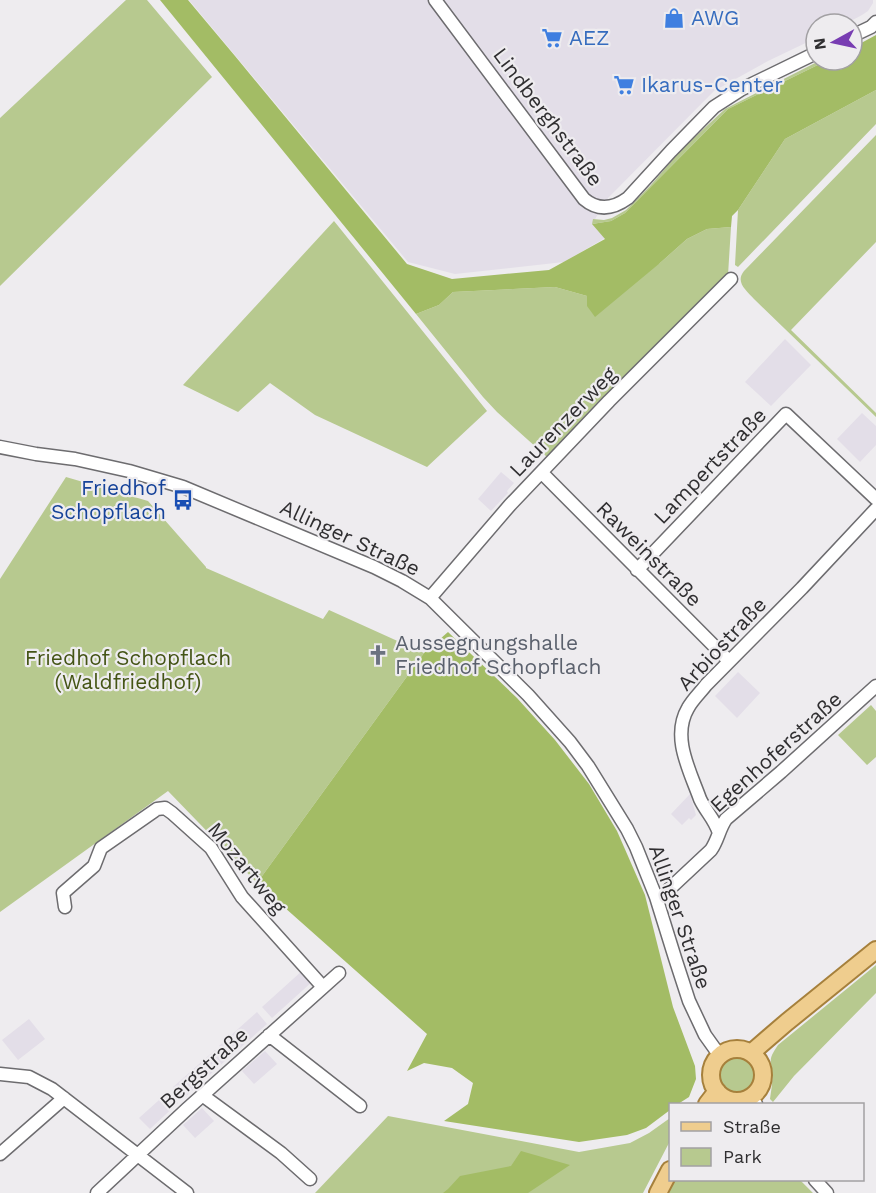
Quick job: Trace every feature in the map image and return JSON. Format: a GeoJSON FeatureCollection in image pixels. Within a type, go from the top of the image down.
{"type":"FeatureCollection","features":[{"type":"Feature","properties":{"kind":"main road"},"geometry":{"type":"LineString","coordinates":[[751,1053],[876,950]]}},
{"type":"Feature","properties":{"kind":"main road"},"geometry":{"type":"LineString","coordinates":[[736,1049],[751,1053],[760,1063],[763,1071],[763,1079],[754,1101],[712,1098],[713,1067],[720,1056],[736,1049]]}},
{"type":"Feature","properties":{"kind":"main road"},"geometry":{"type":"LineString","coordinates":[[658,1193],[669,1172]]}},
{"type":"Feature","properties":{"kind":"street","name":"Lindberghstraße"},"geometry":{"type":"LineString","coordinates":[[435,0],[584,199],[603,208],[612,207],[628,198],[714,107],[742,89],[804,59]]}},
{"type":"Feature","properties":{"kind":"street","name":"Laurenzerweg"},"geometry":{"type":"LineString","coordinates":[[430,598],[510,505],[609,401],[731,279]]}},
{"type":"Feature","properties":{"kind":"street","name":"Lampertstraße"},"geometry":{"type":"LineString","coordinates":[[638,570],[786,414],[876,499]]}},
{"type":"Feature","properties":{"kind":"street","name":"Allinger Straße"},"geometry":{"type":"LineString","coordinates":[[0,447],[75,459],[129,471],[183,487],[374,567],[430,598],[528,695],[576,750],[609,799],[627,829],[656,897],[689,1001],[705,1035],[720,1056]]}},
{"type":"Feature","properties":{"kind":"street","name":"Raweinstraße"},"geometry":{"type":"LineString","coordinates":[[542,473],[729,661]]}},
{"type":"Feature","properties":{"kind":"street","name":"Arbiostraße"},"geometry":{"type":"LineString","coordinates":[[719,833],[712,817],[702,805],[686,760],[681,736],[687,710],[693,700],[729,661],[802,588],[876,508]]}},
{"type":"Feature","properties":{"kind":"street","name":"Egenhoferstraße"},"geometry":{"type":"LineString","coordinates":[[656,897],[664,894],[711,850],[726,819],[782,772],[876,686]]}},
{"type":"Feature","properties":{"kind":"street","name":"Mozartweg"},"geometry":{"type":"LineString","coordinates":[[65,906],[63,893],[94,866],[101,848],[157,809],[165,808],[211,848],[242,897],[323,987]]}},
{"type":"Feature","properties":{"kind":"street","name":"Bergstraße"},"geometry":{"type":"LineString","coordinates":[[97,1193],[202,1095],[339,973]]}},
{"type":"Feature","properties":{"kind":"street"},"geometry":{"type":"LineString","coordinates":[[269,1035],[360,1106]]}},
{"type":"Feature","properties":{"kind":"street"},"geometry":{"type":"LineString","coordinates":[[0,1074],[29,1077],[52,1089],[187,1193]]}},
{"type":"Feature","properties":{"kind":"street"},"geometry":{"type":"LineString","coordinates":[[202,1095],[282,1153],[310,1179]]}},
{"type":"Feature","properties":{"kind":"street"},"geometry":{"type":"LineString","coordinates":[[0,1154],[64,1098]]}},
{"type":"Feature","properties":{"kind":"street"},"geometry":{"type":"LineString","coordinates":[[817,1181],[827,1193]]}},
{"type":"Feature","properties":{"kind":"shaded area"},"geometry":{"type":"Polygon","coordinates":[[[189,0],[873,0],[868,11],[864,14],[804,12],[804,44],[714,91],[608,198],[592,224],[605,238],[564,262],[455,274],[408,262],[189,0]]]}},
{"type":"Feature","properties":{"kind":"shaded area"},"geometry":{"type":"Polygon","coordinates":[[[785,339],[811,365],[771,406],[745,382],[785,339]]]}},
{"type":"Feature","properties":{"kind":"shaded area"},"geometry":{"type":"Polygon","coordinates":[[[862,413],[876,426],[876,445],[860,462],[837,439],[862,413]]]}},
{"type":"Feature","properties":{"kind":"shaded area"},"geometry":{"type":"Polygon","coordinates":[[[501,472],[514,483],[491,511],[478,499],[501,472]]]}},
{"type":"Feature","properties":{"kind":"shaded area"},"geometry":{"type":"Polygon","coordinates":[[[738,672],[760,693],[737,718],[715,696],[738,672]]]}},
{"type":"Feature","properties":{"kind":"shaded area"},"geometry":{"type":"Polygon","coordinates":[[[690,794],[696,815],[682,825],[671,814],[690,794]]]}},
{"type":"Feature","properties":{"kind":"shaded area"},"geometry":{"type":"Polygon","coordinates":[[[303,970],[313,981],[272,1018],[262,1007],[303,970]]]}},
{"type":"Feature","properties":{"kind":"shaded area"},"geometry":{"type":"Polygon","coordinates":[[[257,1012],[267,1024],[230,1057],[219,1046],[257,1012]]]}},
{"type":"Feature","properties":{"kind":"shaded area"},"geometry":{"type":"Polygon","coordinates":[[[29,1019],[45,1039],[18,1060],[2,1040],[29,1019]]]}},
{"type":"Feature","properties":{"kind":"shaded area"},"geometry":{"type":"Polygon","coordinates":[[[215,1050],[225,1061],[183,1099],[173,1087],[215,1050]]]}},
{"type":"Feature","properties":{"kind":"shaded area"},"geometry":{"type":"Polygon","coordinates":[[[265,1051],[277,1064],[254,1084],[242,1071],[265,1051]]]}},
{"type":"Feature","properties":{"kind":"shaded area"},"geometry":{"type":"Polygon","coordinates":[[[168,1092],[178,1103],[150,1129],[139,1118],[168,1092]]]}},
{"type":"Feature","properties":{"kind":"shaded area"},"geometry":{"type":"Polygon","coordinates":[[[202,1108],[214,1121],[195,1138],[183,1125],[202,1108]]]}},
{"type":"Feature","properties":{"kind":"green space"},"geometry":{"type":"Polygon","coordinates":[[[126,0],[147,0],[212,77],[0,286],[0,118],[126,0]]]}},
{"type":"Feature","properties":{"kind":"green space"},"geometry":{"type":"Polygon","coordinates":[[[160,0],[188,0],[407,264],[452,279],[549,270],[605,239],[592,224],[611,221],[625,213],[728,109],[804,72],[864,72],[864,42],[876,35],[876,90],[785,139],[732,216],[731,227],[707,229],[687,239],[595,317],[587,306],[587,296],[555,287],[453,292],[439,305],[416,314],[160,0]]]}},
{"type":"Feature","properties":{"kind":"green space"},"geometry":{"type":"Polygon","coordinates":[[[804,69],[804,72],[728,109],[625,213],[611,221],[592,224],[593,219],[612,218],[626,210],[682,149],[725,109],[804,69]]]}},
{"type":"Feature","properties":{"kind":"green space"},"geometry":{"type":"Polygon","coordinates":[[[876,90],[876,124],[738,267],[735,265],[738,210],[785,139],[876,90]]]}},
{"type":"Feature","properties":{"kind":"green space"},"geometry":{"type":"Polygon","coordinates":[[[876,135],[876,242],[791,330],[876,413],[876,417],[754,299],[743,286],[741,279],[744,271],[876,135]]]}},
{"type":"Feature","properties":{"kind":"green space"},"geometry":{"type":"Polygon","coordinates":[[[334,221],[487,411],[427,467],[315,415],[270,383],[238,412],[183,385],[334,221]]]}},
{"type":"Feature","properties":{"kind":"green space"},"geometry":{"type":"Polygon","coordinates":[[[731,227],[728,275],[594,406],[547,457],[483,397],[416,314],[439,305],[453,292],[555,287],[587,296],[660,263],[687,239],[707,229],[731,227]]]}},
{"type":"Feature","properties":{"kind":"green space","name":"Friedhof Schopflach (Waldfriedhof)"},"geometry":{"type":"Polygon","coordinates":[[[66,477],[148,501],[206,568],[323,619],[329,610],[424,653],[257,883],[168,791],[0,912],[0,579],[66,477]]]}},
{"type":"Feature","properties":{"kind":"green space"},"geometry":{"type":"Polygon","coordinates":[[[448,632],[517,698],[555,740],[589,784],[617,831],[645,895],[673,1007],[695,1066],[696,1079],[689,1097],[680,1103],[669,1103],[669,1111],[646,1128],[627,1135],[579,1142],[444,1121],[468,1104],[473,1083],[452,1068],[424,1063],[407,1071],[427,1034],[257,883],[424,653],[448,632]]]}},
{"type":"Feature","properties":{"kind":"green space"},"geometry":{"type":"Polygon","coordinates":[[[871,705],[876,711],[876,757],[867,765],[838,735],[871,705]]]}},
{"type":"Feature","properties":{"kind":"green space"},"geometry":{"type":"Polygon","coordinates":[[[876,965],[876,993],[794,1076],[773,1102],[770,1099],[771,1059],[778,1045],[876,965]]]}},
{"type":"Feature","properties":{"kind":"green space"},"geometry":{"type":"Polygon","coordinates":[[[737,1055],[745,1056],[751,1061],[756,1067],[756,1083],[751,1089],[745,1094],[737,1095],[729,1094],[723,1089],[718,1083],[717,1075],[718,1067],[723,1061],[729,1056],[737,1055]]]}},
{"type":"Feature","properties":{"kind":"green space"},"geometry":{"type":"Polygon","coordinates":[[[388,1116],[579,1152],[630,1143],[669,1119],[669,1143],[643,1193],[315,1193],[388,1116]]]}},
{"type":"Feature","properties":{"kind":"green space"},"geometry":{"type":"Polygon","coordinates":[[[521,1151],[570,1165],[528,1193],[443,1193],[460,1176],[511,1166],[521,1151]]]}},
{"type":"Feature","properties":{"kind":"green space"},"geometry":{"type":"Polygon","coordinates":[[[672,1181],[801,1181],[813,1193],[666,1193],[672,1181]]]}},
{"type":"Feature","properties":{"kind":"place","name":"AWG"},"geometry":{"type":"Point","coordinates":[674,18]}},
{"type":"Feature","properties":{"kind":"place","name":"AEZ"},"geometry":{"type":"Point","coordinates":[552,38]}},
{"type":"Feature","properties":{"kind":"place","name":"Ikarus-Center"},"geometry":{"type":"Point","coordinates":[624,85]}},
{"type":"Feature","properties":{"kind":"place","name":"Friedhof Schopflach"},"geometry":{"type":"Point","coordinates":[183,500]}},
{"type":"Feature","properties":{"kind":"place","name":"Aussegnungshalle Friedhof Schopflach"},"geometry":{"type":"Point","coordinates":[378,655]}}]}
